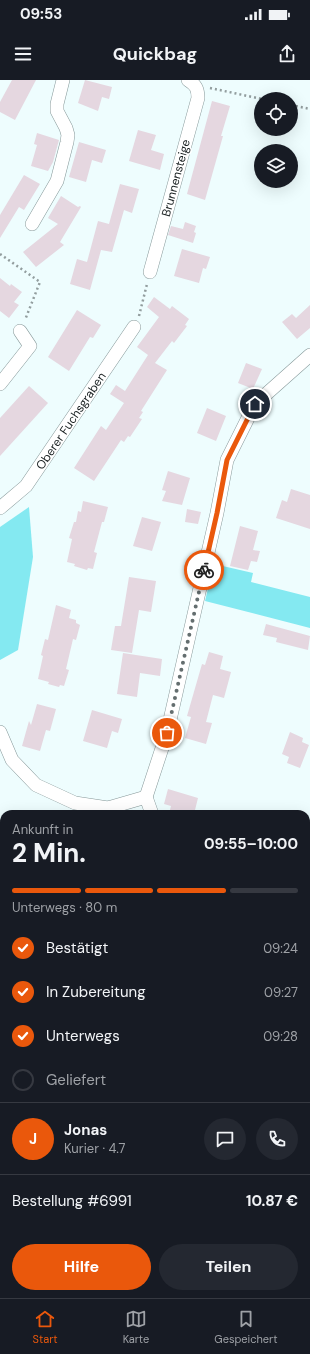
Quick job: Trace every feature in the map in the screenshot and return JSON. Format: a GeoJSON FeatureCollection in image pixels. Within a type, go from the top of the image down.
{"type":"FeatureCollection","features":[{"type":"Feature","properties":{"kind":"street"},"geometry":{"type":"LineString","coordinates":[[32,224],[57,181],[67,142],[68,135],[66,128],[57,111],[57,104],[63,80]]}},
{"type":"Feature","properties":{"kind":"street","name":"Brunnensteige"},"geometry":{"type":"LineString","coordinates":[[150,272],[198,98],[198,91],[192,82]]}},
{"type":"Feature","properties":{"kind":"street","name":"Oberer Fuchsgraben"},"geometry":{"type":"LineString","coordinates":[[0,508],[26,486],[134,327]]}},
{"type":"Feature","properties":{"kind":"street"},"geometry":{"type":"LineString","coordinates":[[0,384],[30,346],[20,331]]}},
{"type":"Feature","properties":{"kind":"street"},"geometry":{"type":"LineString","coordinates":[[151,810],[146,797],[167,733],[217,513],[227,460],[255,404],[310,355]]}},
{"type":"Feature","properties":{"kind":"street"},"geometry":{"type":"LineString","coordinates":[[0,732],[12,760],[36,785],[75,803],[108,808],[146,797]]}},
{"type":"Feature","properties":{"kind":"lane"},"geometry":{"type":"LineString","coordinates":[[310,1281],[310,1298]]}},
{"type":"Feature","properties":{"kind":"path"},"geometry":{"type":"LineString","coordinates":[[192,82],[254,97]]}},
{"type":"Feature","properties":{"kind":"path"},"geometry":{"type":"LineString","coordinates":[[298,106],[310,109]]}},
{"type":"Feature","properties":{"kind":"path"},"geometry":{"type":"LineString","coordinates":[[0,254],[40,282],[20,331]]}},
{"type":"Feature","properties":{"kind":"path"},"geometry":{"type":"LineString","coordinates":[[134,327],[138,321],[150,272]]}},
{"type":"Feature","properties":{"kind":"shaded area"},"geometry":{"type":"Polygon","coordinates":[[[29,507],[33,557],[18,650],[0,660],[0,527],[29,507]]]}},
{"type":"Feature","properties":{"kind":"shaded area"},"geometry":{"type":"Polygon","coordinates":[[[214,564],[253,573],[251,582],[310,597],[310,628],[205,601],[214,564]]]}},
{"type":"Feature","properties":{"kind":"building"},"geometry":{"type":"Polygon","coordinates":[[[12,80],[36,80],[15,120],[0,112],[0,102],[12,80]]]}},
{"type":"Feature","properties":{"kind":"building"},"geometry":{"type":"Polygon","coordinates":[[[85,80],[112,87],[109,99],[102,97],[98,111],[78,103],[85,80]]]}},
{"type":"Feature","properties":{"kind":"building"},"geometry":{"type":"Polygon","coordinates":[[[212,101],[230,106],[205,200],[187,194],[212,101]]]}},
{"type":"Feature","properties":{"kind":"building"},"geometry":{"type":"Polygon","coordinates":[[[138,130],[156,135],[151,150],[164,154],[160,170],[129,161],[138,130]]]}},
{"type":"Feature","properties":{"kind":"building"},"geometry":{"type":"Polygon","coordinates":[[[37,133],[59,140],[53,162],[48,171],[31,166],[37,145],[34,144],[37,133]]]}},
{"type":"Feature","properties":{"kind":"building"},"geometry":{"type":"Polygon","coordinates":[[[79,142],[106,150],[102,163],[92,160],[86,182],[69,177],[79,142]]]}},
{"type":"Feature","properties":{"kind":"building"},"geometry":{"type":"Polygon","coordinates":[[[24,175],[40,184],[24,210],[19,207],[0,238],[0,215],[24,175]]]}},
{"type":"Feature","properties":{"kind":"building"},"geometry":{"type":"Polygon","coordinates":[[[120,184],[139,189],[132,213],[124,210],[112,252],[101,250],[90,290],[70,284],[77,259],[87,262],[98,221],[109,224],[120,184]]]}},
{"type":"Feature","properties":{"kind":"building"},"geometry":{"type":"Polygon","coordinates":[[[61,196],[78,207],[81,207],[60,242],[64,245],[36,267],[23,252],[58,224],[48,218],[61,196]]]}},
{"type":"Feature","properties":{"kind":"building"},"geometry":{"type":"Polygon","coordinates":[[[185,222],[196,226],[194,232],[196,233],[193,243],[168,235],[171,226],[183,229],[185,222]]]}},
{"type":"Feature","properties":{"kind":"building"},"geometry":{"type":"Polygon","coordinates":[[[182,249],[210,257],[206,269],[203,268],[199,283],[174,276],[182,249]]]}},
{"type":"Feature","properties":{"kind":"building"},"geometry":{"type":"Polygon","coordinates":[[[0,278],[10,286],[11,284],[22,292],[14,302],[19,305],[9,318],[0,311],[0,278]]]}},
{"type":"Feature","properties":{"kind":"building"},"geometry":{"type":"Polygon","coordinates":[[[154,297],[170,309],[172,306],[189,319],[185,325],[187,326],[174,343],[172,341],[155,363],[167,370],[141,411],[143,412],[139,418],[142,419],[130,437],[128,436],[124,442],[121,440],[94,481],[74,468],[101,426],[106,430],[124,403],[110,394],[116,385],[125,391],[148,355],[137,347],[159,317],[147,307],[154,297]]]}},
{"type":"Feature","properties":{"kind":"building"},"geometry":{"type":"Polygon","coordinates":[[[310,305],[310,328],[297,339],[282,322],[292,314],[296,318],[310,305]]]}},
{"type":"Feature","properties":{"kind":"building"},"geometry":{"type":"Polygon","coordinates":[[[77,310],[101,325],[93,338],[90,337],[69,371],[48,357],[77,310]]]}},
{"type":"Feature","properties":{"kind":"building"},"geometry":{"type":"Polygon","coordinates":[[[246,363],[262,369],[253,389],[238,383],[246,363]]]}},
{"type":"Feature","properties":{"kind":"building"},"geometry":{"type":"Polygon","coordinates":[[[29,386],[48,403],[0,456],[0,418],[29,386]]]}},
{"type":"Feature","properties":{"kind":"building"},"geometry":{"type":"Polygon","coordinates":[[[207,408],[226,416],[216,441],[197,433],[207,408]]]}},
{"type":"Feature","properties":{"kind":"building"},"geometry":{"type":"Polygon","coordinates":[[[168,471],[190,478],[182,505],[162,501],[166,491],[162,490],[168,471]]]}},
{"type":"Feature","properties":{"kind":"building"},"geometry":{"type":"Polygon","coordinates":[[[291,489],[310,495],[310,529],[276,518],[282,500],[287,502],[291,489]]]}},
{"type":"Feature","properties":{"kind":"building"},"geometry":{"type":"Polygon","coordinates":[[[83,501],[108,507],[104,522],[102,522],[94,552],[97,553],[93,569],[88,568],[87,570],[67,562],[72,539],[69,538],[74,522],[76,522],[78,511],[81,512],[83,501]]]}},
{"type":"Feature","properties":{"kind":"building"},"geometry":{"type":"Polygon","coordinates":[[[187,509],[201,512],[198,524],[185,522],[187,509]]]}},
{"type":"Feature","properties":{"kind":"building"},"geometry":{"type":"Polygon","coordinates":[[[142,517],[161,522],[152,551],[133,546],[142,517]]]}},
{"type":"Feature","properties":{"kind":"building"},"geometry":{"type":"Polygon","coordinates":[[[240,526],[258,531],[253,550],[260,551],[257,562],[251,561],[248,570],[230,566],[240,526]]]}},
{"type":"Feature","properties":{"kind":"building"},"geometry":{"type":"Polygon","coordinates":[[[129,577],[156,581],[151,612],[139,610],[132,653],[111,650],[115,626],[121,626],[129,577]]]}},
{"type":"Feature","properties":{"kind":"building"},"geometry":{"type":"Polygon","coordinates":[[[56,605],[71,610],[69,618],[76,620],[76,623],[80,625],[76,640],[73,639],[66,669],[69,670],[64,686],[60,685],[59,687],[38,679],[43,656],[41,655],[45,639],[48,640],[56,605]]]}},
{"type":"Feature","properties":{"kind":"building"},"geometry":{"type":"Polygon","coordinates":[[[266,624],[310,636],[308,650],[276,642],[277,638],[263,635],[266,624]]]}},
{"type":"Feature","properties":{"kind":"building"},"geometry":{"type":"Polygon","coordinates":[[[209,652],[223,656],[220,669],[231,672],[224,698],[213,695],[206,722],[212,723],[206,744],[185,738],[191,717],[187,716],[202,664],[205,665],[209,652]]]}},
{"type":"Feature","properties":{"kind":"building"},"geometry":{"type":"Polygon","coordinates":[[[123,653],[162,659],[160,676],[140,673],[137,697],[117,694],[123,653]]]}},
{"type":"Feature","properties":{"kind":"building"},"geometry":{"type":"Polygon","coordinates":[[[37,704],[56,709],[50,731],[46,730],[40,751],[22,746],[29,721],[31,725],[37,704]]]}},
{"type":"Feature","properties":{"kind":"building"},"geometry":{"type":"Polygon","coordinates":[[[92,710],[122,719],[118,733],[112,731],[107,748],[83,741],[92,710]]]}},
{"type":"Feature","properties":{"kind":"building"},"geometry":{"type":"Polygon","coordinates":[[[290,732],[303,738],[302,742],[309,745],[300,768],[287,763],[289,757],[282,754],[290,732]]]}},
{"type":"Feature","properties":{"kind":"building"},"geometry":{"type":"Polygon","coordinates":[[[168,789],[198,798],[195,810],[170,810],[171,806],[164,804],[168,789]]]}},
{"type":"Feature","properties":{"kind":"way so far"},"geometry":{"type":"LineString","coordinates":[[167,733],[204,570]]}},
{"type":"Feature","properties":{"kind":"route"},"geometry":{"type":"LineString","coordinates":[[204,570],[227,460],[255,404]]}}]}
